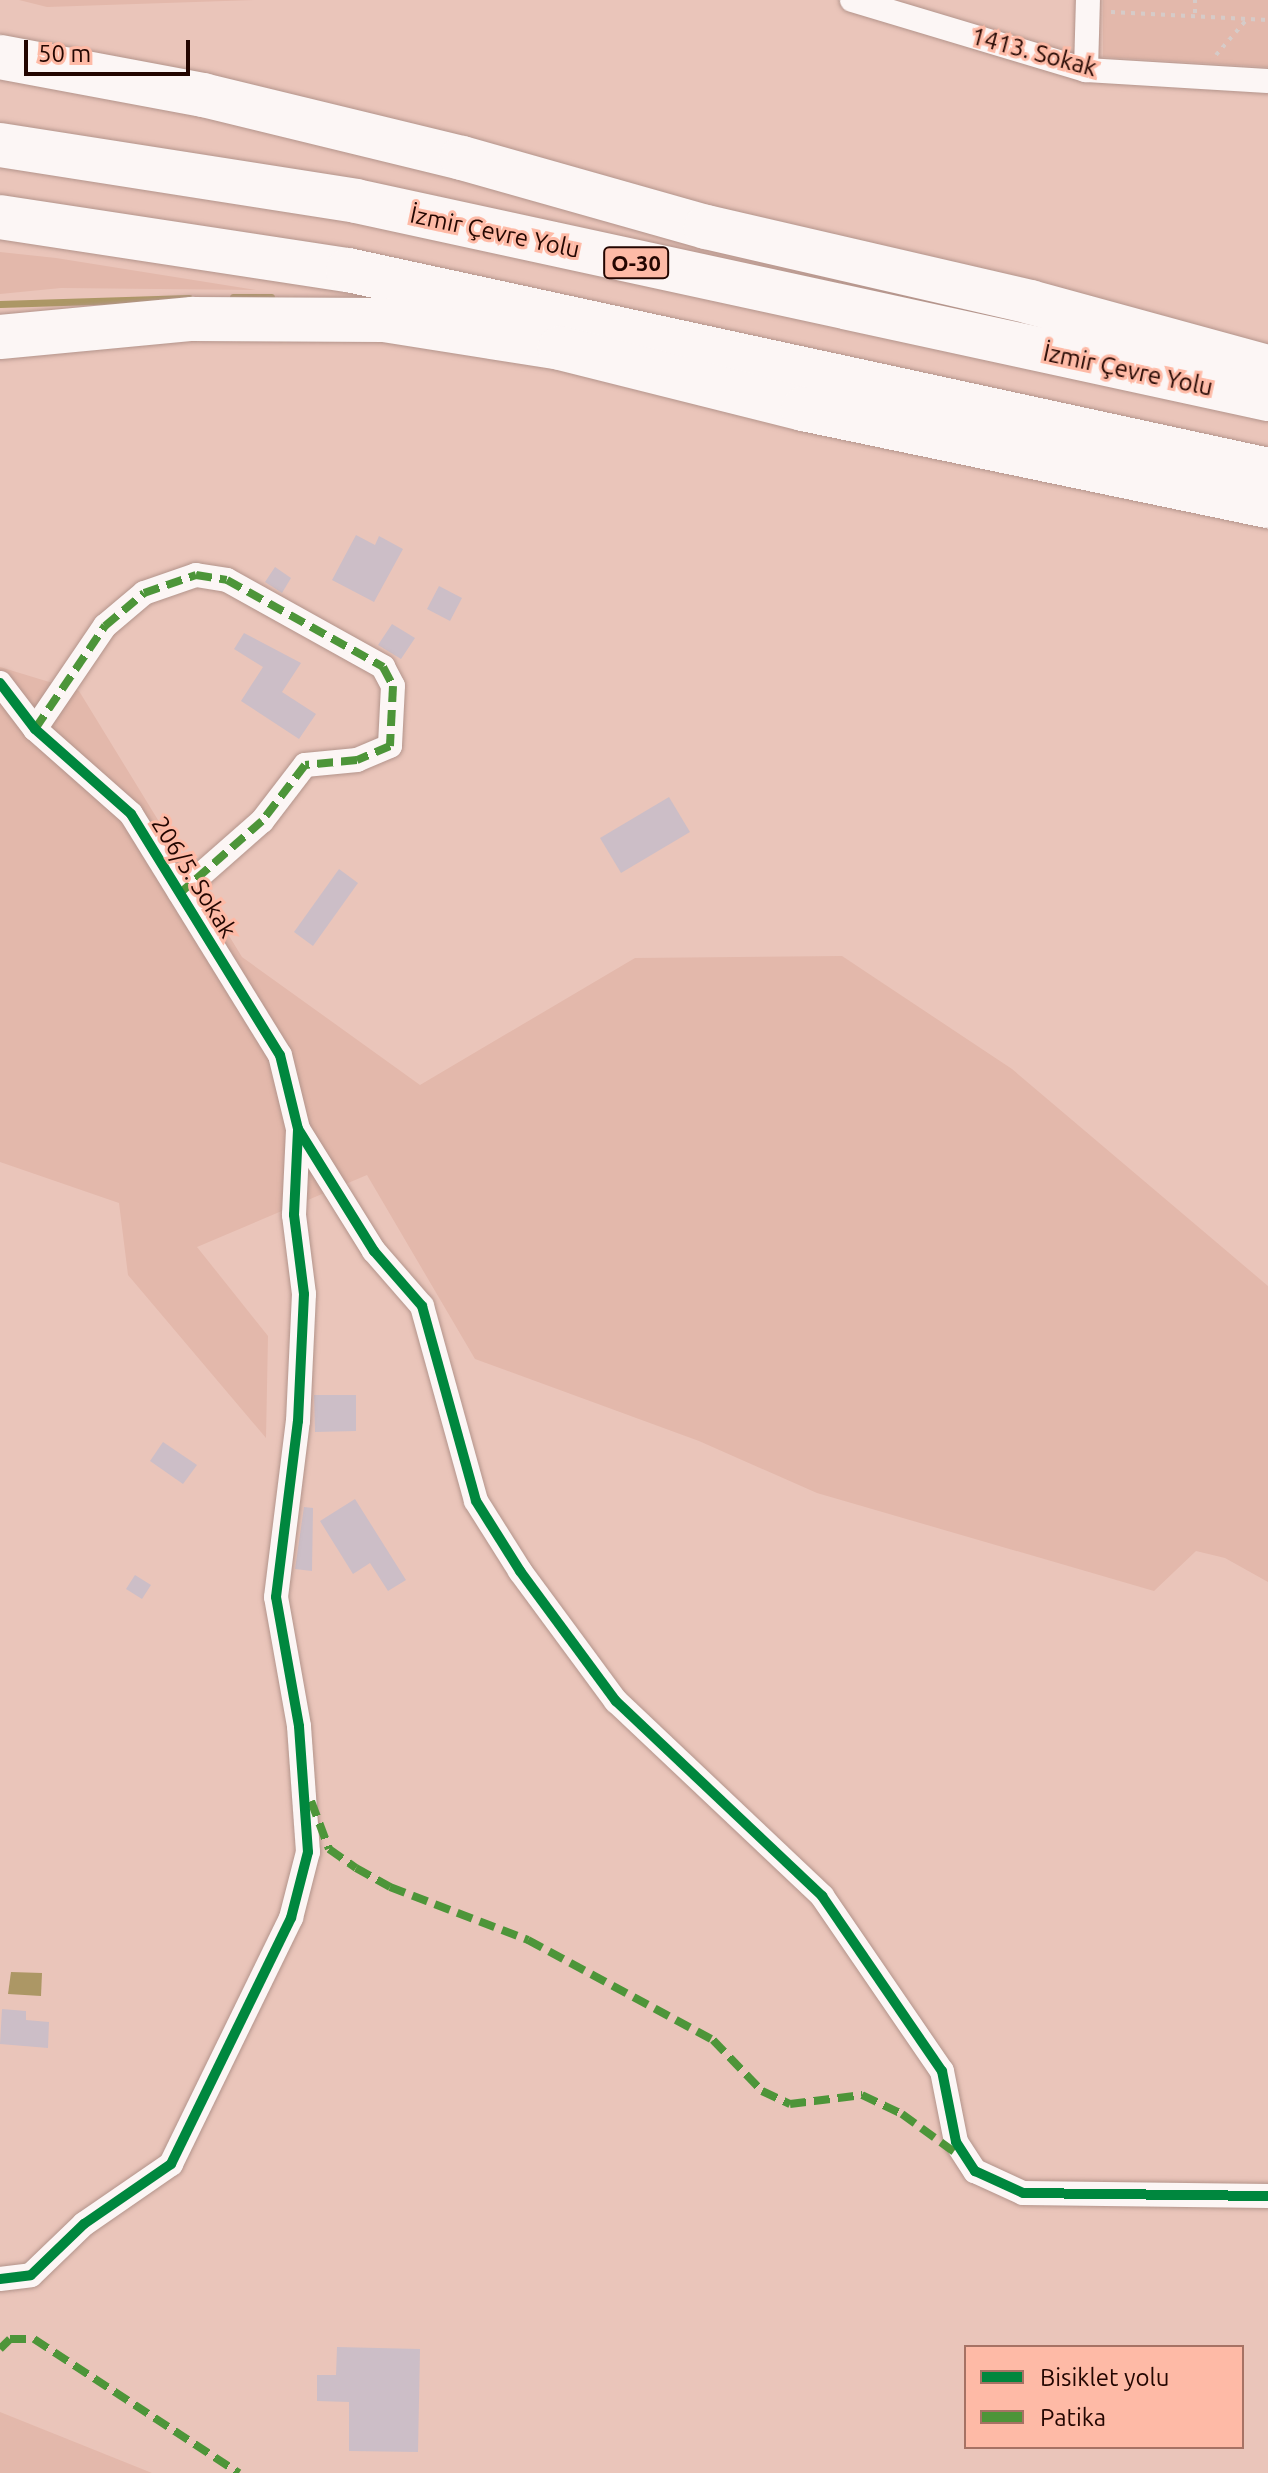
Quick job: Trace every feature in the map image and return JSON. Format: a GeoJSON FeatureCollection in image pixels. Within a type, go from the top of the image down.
{"type":"FeatureCollection","features":[{"type":"Feature","properties":{"kind":"highway"},"geometry":{"type":"LineString","coordinates":[[0,57],[203,95],[448,154],[706,227],[1030,302],[1268,367]]}},
{"type":"Feature","properties":{"kind":"highway","name":"İzmir Çevre Yolu"},"geometry":{"type":"LineString","coordinates":[[0,145],[356,201],[1268,399]]}},
{"type":"Feature","properties":{"kind":"highway"},"geometry":{"type":"LineString","coordinates":[[0,217],[348,270],[1268,470]]}},
{"type":"Feature","properties":{"kind":"highway"},"geometry":{"type":"LineString","coordinates":[[0,337],[192,319],[384,320],[560,348],[803,409],[1268,506]]}},
{"type":"Feature","properties":{"kind":"street","name":"1413. Sokak"},"geometry":{"type":"LineString","coordinates":[[852,0],[1086,70],[1268,81]]}},
{"type":"Feature","properties":{"kind":"street"},"geometry":{"type":"LineString","coordinates":[[1086,70],[1088,0]]}},
{"type":"Feature","properties":{"kind":"street"},"geometry":{"type":"LineString","coordinates":[[35,729],[105,626],[144,593],[196,575],[227,580],[383,667],[393,686],[390,746],[357,760],[305,765],[262,821],[180,893]]}},
{"type":"Feature","properties":{"kind":"street","name":"206/5. Sokak"},"geometry":{"type":"LineString","coordinates":[[0,683],[35,729],[131,814],[280,1055],[298,1129]]}},
{"type":"Feature","properties":{"kind":"street"},"geometry":{"type":"LineString","coordinates":[[298,1129],[374,1251],[422,1306],[476,1501],[520,1571],[616,1701],[822,1896],[942,2071],[956,2142],[975,2171],[1023,2193],[1268,2196]]}},
{"type":"Feature","properties":{"kind":"street"},"geometry":{"type":"LineString","coordinates":[[0,2279],[31,2275],[84,2224],[171,2164],[291,1918],[308,1852],[299,1726],[276,1597],[298,1421],[304,1294],[294,1215],[298,1129]]}},
{"type":"Feature","properties":{"kind":"path"},"geometry":{"type":"LineString","coordinates":[[1195,0],[1195,13]]}},
{"type":"Feature","properties":{"kind":"path"},"geometry":{"type":"LineString","coordinates":[[1121,11],[1195,13],[1268,20]]}},
{"type":"Feature","properties":{"kind":"path"},"geometry":{"type":"LineString","coordinates":[[1200,77],[1248,18]]}},
{"type":"Feature","properties":{"kind":"shaded area"},"geometry":{"type":"Polygon","coordinates":[[[19,0],[254,0],[47,7],[19,0]]]}},
{"type":"Feature","properties":{"kind":"shaded area"},"geometry":{"type":"Polygon","coordinates":[[[1103,0],[1268,0],[1268,67],[1103,57],[1103,0]]]}},
{"type":"Feature","properties":{"kind":"shaded area"},"geometry":{"type":"Polygon","coordinates":[[[0,252],[256,290],[61,288],[0,294],[0,252]]]}},
{"type":"Feature","properties":{"kind":"shaded area"},"geometry":{"type":"Polygon","coordinates":[[[0,667],[79,691],[242,957],[420,1085],[635,958],[842,956],[1012,1069],[1268,1286],[1268,1582],[1225,1558],[1196,1551],[1154,1591],[817,1493],[699,1441],[475,1359],[367,1175],[197,1247],[268,1336],[266,1438],[128,1275],[119,1203],[0,1162],[0,667]]]}},
{"type":"Feature","properties":{"kind":"shaded area"},"geometry":{"type":"Polygon","coordinates":[[[11,1972],[42,1973],[41,1996],[8,1994],[11,1972]]]}},
{"type":"Feature","properties":{"kind":"shaded area"},"geometry":{"type":"Polygon","coordinates":[[[0,2412],[152,2473],[0,2473],[0,2412]]]}},
{"type":"Feature","properties":{"kind":"building"},"geometry":{"type":"Polygon","coordinates":[[[356,535],[375,545],[379,536],[403,549],[374,602],[332,580],[356,535]]]}},
{"type":"Feature","properties":{"kind":"building"},"geometry":{"type":"Polygon","coordinates":[[[275,567],[291,578],[282,593],[265,582],[275,567]]]}},
{"type":"Feature","properties":{"kind":"building"},"geometry":{"type":"Polygon","coordinates":[[[439,586],[462,598],[450,621],[427,609],[439,586]]]}},
{"type":"Feature","properties":{"kind":"building"},"geometry":{"type":"Polygon","coordinates":[[[392,624],[415,638],[401,659],[378,645],[392,624]]]}},
{"type":"Feature","properties":{"kind":"building"},"geometry":{"type":"Polygon","coordinates":[[[244,633],[301,663],[282,692],[316,714],[299,739],[241,701],[263,667],[234,649],[244,633]]]}},
{"type":"Feature","properties":{"kind":"building"},"geometry":{"type":"Polygon","coordinates":[[[669,797],[690,832],[621,873],[600,838],[669,797]]]}},
{"type":"Feature","properties":{"kind":"building"},"geometry":{"type":"Polygon","coordinates":[[[339,869],[358,883],[313,946],[294,932],[339,869]]]}},
{"type":"Feature","properties":{"kind":"building"},"geometry":{"type":"Polygon","coordinates":[[[314,1395],[356,1395],[356,1431],[315,1432],[314,1395]]]}},
{"type":"Feature","properties":{"kind":"building"},"geometry":{"type":"Polygon","coordinates":[[[163,1442],[197,1465],[183,1484],[150,1461],[163,1442]]]}},
{"type":"Feature","properties":{"kind":"building"},"geometry":{"type":"Polygon","coordinates":[[[355,1499],[406,1580],[388,1591],[370,1563],[353,1574],[320,1521],[355,1499]]]}},
{"type":"Feature","properties":{"kind":"building"},"geometry":{"type":"Polygon","coordinates":[[[304,1507],[313,1508],[312,1571],[295,1569],[304,1507]]]}},
{"type":"Feature","properties":{"kind":"building"},"geometry":{"type":"Polygon","coordinates":[[[135,1575],[151,1585],[142,1599],[126,1589],[135,1575]]]}},
{"type":"Feature","properties":{"kind":"building"},"geometry":{"type":"Polygon","coordinates":[[[2,2009],[26,2011],[26,2020],[49,2022],[48,2048],[0,2044],[2,2009]]]}},
{"type":"Feature","properties":{"kind":"building"},"geometry":{"type":"Polygon","coordinates":[[[337,2347],[420,2349],[418,2452],[349,2451],[349,2402],[317,2401],[317,2375],[336,2375],[337,2347]]]}},
{"type":"Feature","properties":{"kind":"waterway"},"geometry":{"type":"LineString","coordinates":[[233,297],[271,297]]}},
{"type":"Feature","properties":{"kind":"waterway"},"geometry":{"type":"LineString","coordinates":[[0,304],[189,298]]}},
{"type":"Feature","properties":{"kind":"marked path"},"geometry":{"type":"LineString","coordinates":[[35,729],[105,626],[144,593],[196,575],[227,580],[383,667],[393,686],[390,746],[357,760],[305,765],[262,821],[180,893]]}},
{"type":"Feature","properties":{"kind":"marked path"},"geometry":{"type":"LineString","coordinates":[[311,1801],[329,1849],[356,1868],[390,1887],[528,1940],[713,2040],[762,2091],[790,2104],[862,2095],[902,2114],[957,2154]]}},
{"type":"Feature","properties":{"kind":"marked path"},"geometry":{"type":"LineString","coordinates":[[0,2349],[10,2339],[34,2339],[239,2473]]}},
{"type":"Feature","properties":{"kind":"cycle path"},"geometry":{"type":"LineString","coordinates":[[0,683],[35,729],[131,814],[280,1055],[298,1129],[374,1251],[422,1306],[476,1501],[520,1571],[616,1701],[822,1896],[942,2071],[956,2142],[975,2171],[1023,2193],[1268,2196]]}},
{"type":"Feature","properties":{"kind":"cycle path"},"geometry":{"type":"LineString","coordinates":[[0,2279],[31,2275],[84,2224],[171,2164],[291,1918],[308,1852],[299,1726],[276,1597],[298,1421],[304,1294],[294,1215],[298,1129]]}}]}
